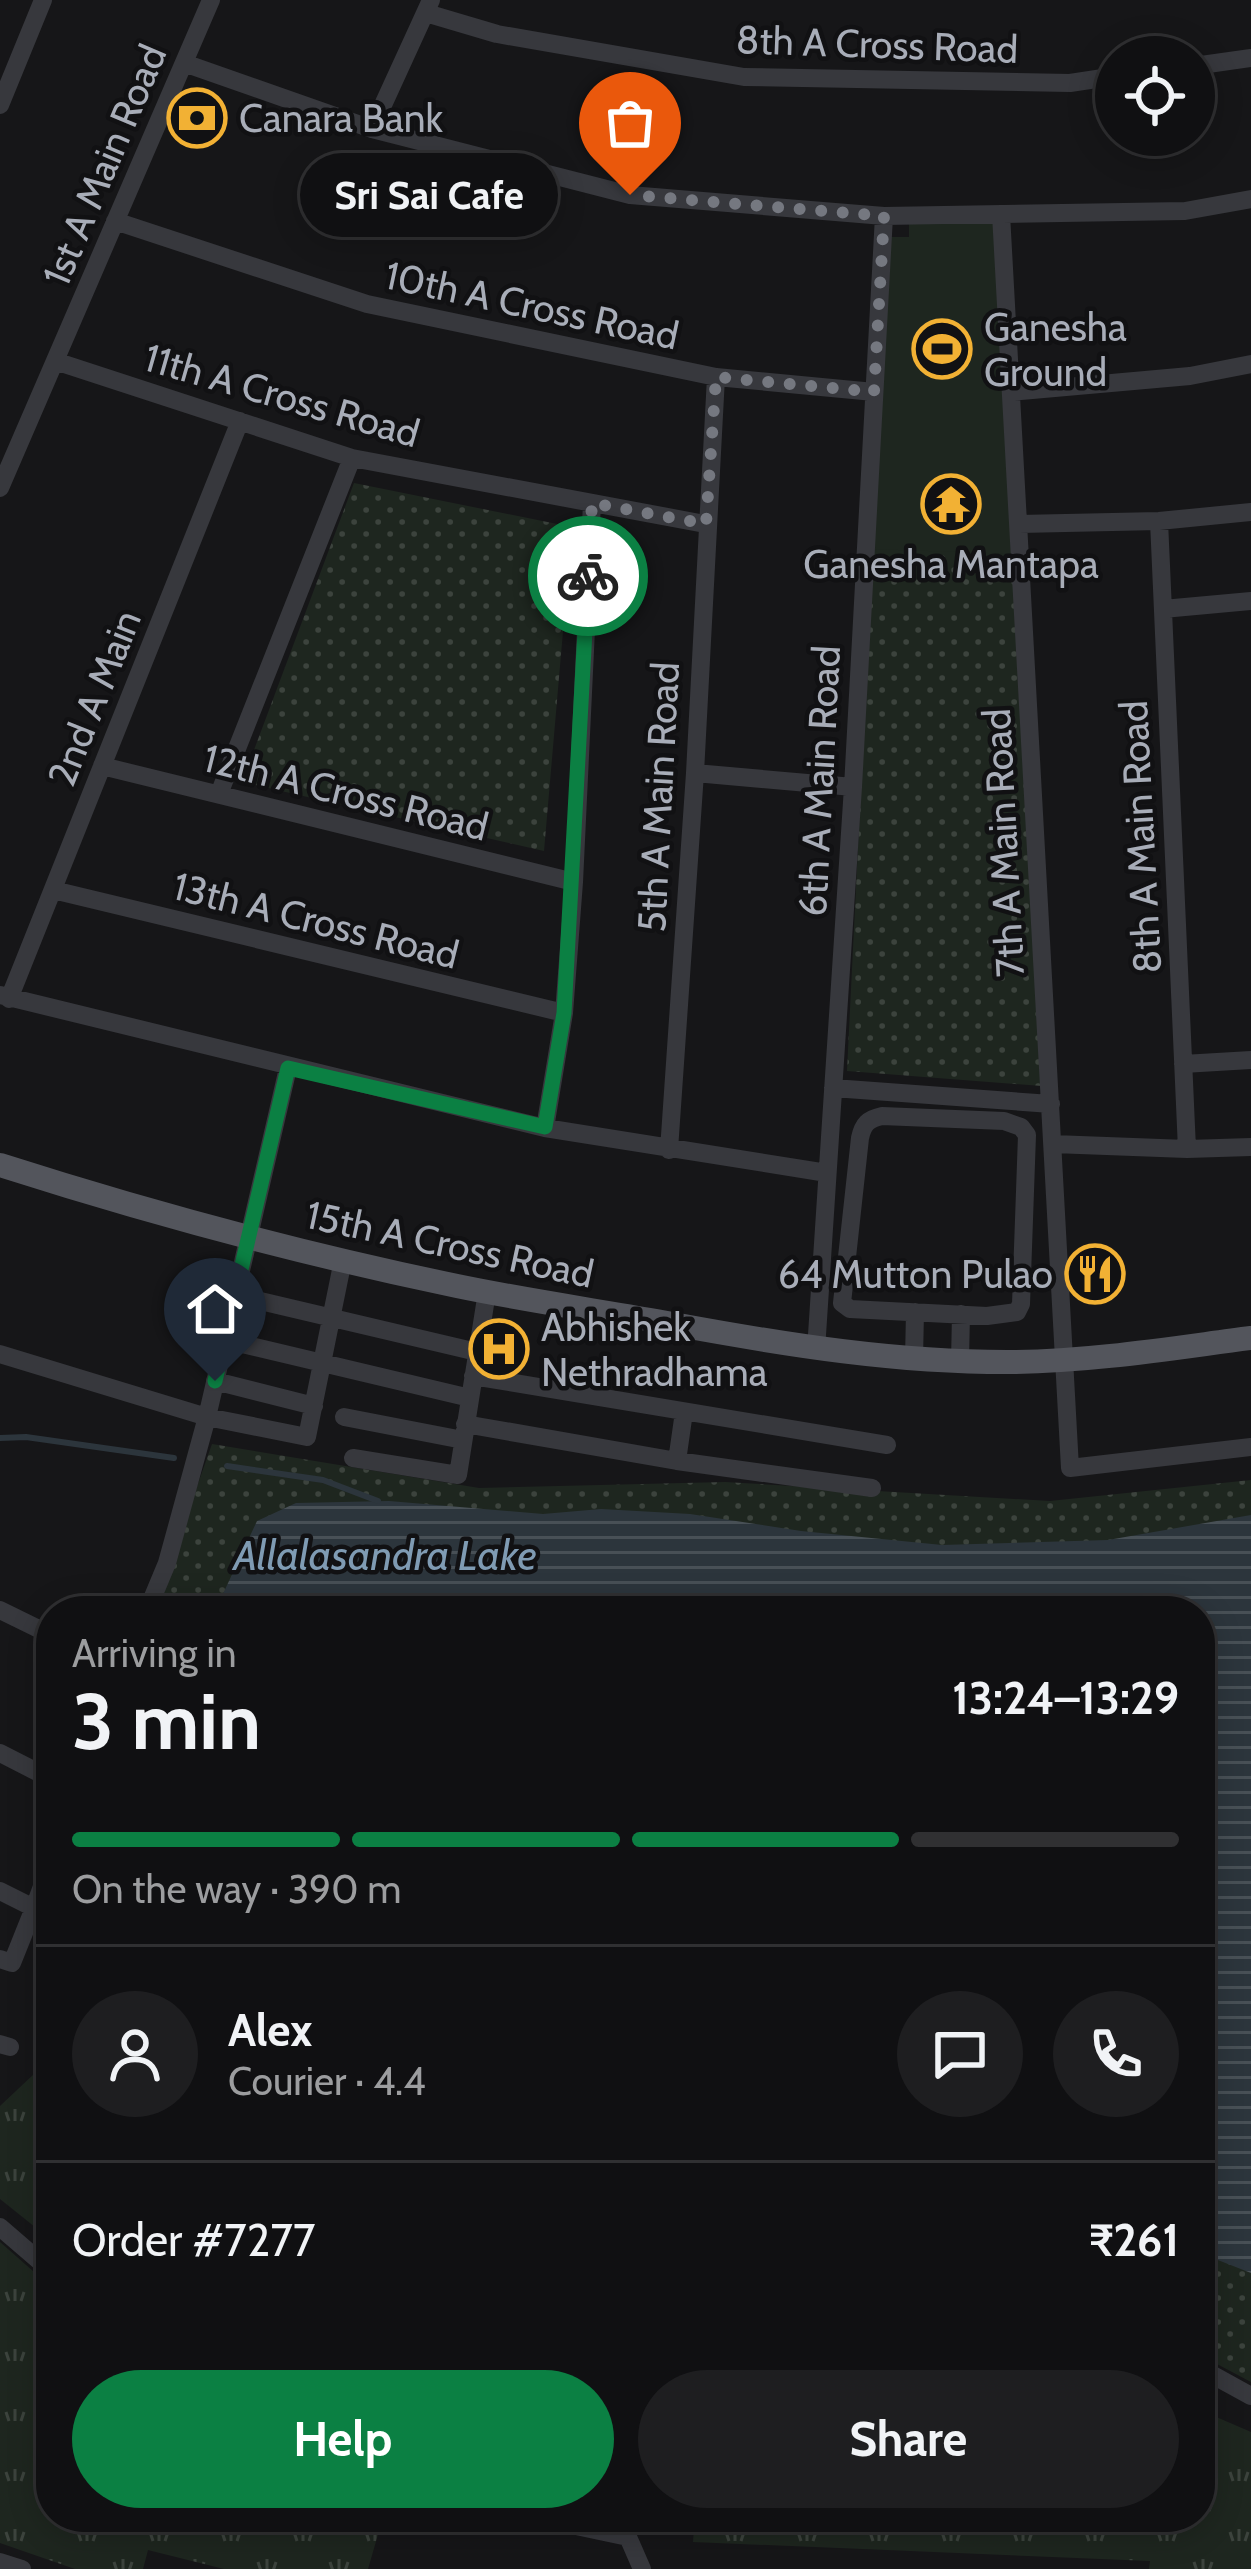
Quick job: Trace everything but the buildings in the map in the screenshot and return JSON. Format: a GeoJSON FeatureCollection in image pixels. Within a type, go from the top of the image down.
{"type":"FeatureCollection","features":[{"type":"Feature","properties":{"kind":"main road","name":"15th A Cross Road"},"geometry":{"type":"LineString","coordinates":[[0,1165],[343,1260],[487,1292],[816,1350],[914,1359],[1065,1361],[1251,1338]]}},
{"type":"Feature","properties":{"kind":"street"},"geometry":{"type":"LineString","coordinates":[[0,106],[43,0]]}},
{"type":"Feature","properties":{"kind":"street","name":"1st A Main Road"},"geometry":{"type":"LineString","coordinates":[[0,488],[211,0]]}},
{"type":"Feature","properties":{"kind":"street"},"geometry":{"type":"LineString","coordinates":[[372,129],[428,6]]}},
{"type":"Feature","properties":{"kind":"street","name":"8th A Cross Road"},"geometry":{"type":"LineString","coordinates":[[428,6],[497,34],[744,77],[1095,79]]}},
{"type":"Feature","properties":{"kind":"street"},"geometry":{"type":"LineString","coordinates":[[1215,63],[1251,58]]}},
{"type":"Feature","properties":{"kind":"street"},"geometry":{"type":"LineString","coordinates":[[184,62],[372,129],[630,195],[884,216],[1185,211],[1251,199]]}},
{"type":"Feature","properties":{"kind":"street","name":"7th A Main Road"},"geometry":{"type":"LineString","coordinates":[[1001,214],[1070,1468],[1251,1447]]}},
{"type":"Feature","properties":{"kind":"street","name":"6th A Main Road"},"geometry":{"type":"LineString","coordinates":[[816,1350],[884,216]]}},
{"type":"Feature","properties":{"kind":"street","name":"10th A Cross Road"},"geometry":{"type":"LineString","coordinates":[[116,221],[367,304],[716,377],[874,392]]}},
{"type":"Feature","properties":{"kind":"street","name":"11th A Cross Road"},"geometry":{"type":"LineString","coordinates":[[55,361],[352,458],[706,524]]}},
{"type":"Feature","properties":{"kind":"street"},"geometry":{"type":"LineString","coordinates":[[1011,392],[1190,376],[1251,364]]}},
{"type":"Feature","properties":{"kind":"street","name":"5th A Main Road"},"geometry":{"type":"LineString","coordinates":[[669,1150],[716,377]]}},
{"type":"Feature","properties":{"kind":"street","name":"2nd A Main"},"geometry":{"type":"LineString","coordinates":[[4,997],[52,890],[241,421]]}},
{"type":"Feature","properties":{"kind":"street"},"geometry":{"type":"LineString","coordinates":[[219,794],[352,458]]}},
{"type":"Feature","properties":{"kind":"street"},"geometry":{"type":"LineString","coordinates":[[545,1127],[564,1013],[574,882],[592,503]]}},
{"type":"Feature","properties":{"kind":"street"},"geometry":{"type":"LineString","coordinates":[[1019,524],[1159,521],[1251,512]]}},
{"type":"Feature","properties":{"kind":"street","name":"8th A Main Road"},"geometry":{"type":"LineString","coordinates":[[1159,521],[1187,1149]]}},
{"type":"Feature","properties":{"kind":"street"},"geometry":{"type":"LineString","coordinates":[[1163,609],[1251,601],[1251,621]]}},
{"type":"Feature","properties":{"kind":"street","name":"12th A Cross Road"},"geometry":{"type":"LineString","coordinates":[[102,766],[574,882]]}},
{"type":"Feature","properties":{"kind":"street"},"geometry":{"type":"LineString","coordinates":[[695,773],[853,787]]}},
{"type":"Feature","properties":{"kind":"street","name":"13th A Cross Road"},"geometry":{"type":"LineString","coordinates":[[52,890],[564,1013]]}},
{"type":"Feature","properties":{"kind":"street"},"geometry":{"type":"LineString","coordinates":[[4,997],[545,1127],[827,1173]]}},
{"type":"Feature","properties":{"kind":"street"},"geometry":{"type":"LineString","coordinates":[[1183,1064],[1251,1060]]}},
{"type":"Feature","properties":{"kind":"street"},"geometry":{"type":"LineString","coordinates":[[153,1596],[167,1563],[207,1417],[288,1068]]}},
{"type":"Feature","properties":{"kind":"street"},"geometry":{"type":"LineString","coordinates":[[833,1088],[1051,1104]]}},
{"type":"Feature","properties":{"kind":"street"},"geometry":{"type":"LineString","coordinates":[[871,1118],[1004,1121],[1021,1127],[1027,1135],[1017,1312],[1005,1316],[915,1312],[850,1309],[842,1303],[862,1126],[871,1118]]}},
{"type":"Feature","properties":{"kind":"street"},"geometry":{"type":"LineString","coordinates":[[1053,1144],[1251,1147]]}},
{"type":"Feature","properties":{"kind":"street"},"geometry":{"type":"LineString","coordinates":[[0,1354],[207,1417],[308,1437],[343,1260]]}},
{"type":"Feature","properties":{"kind":"street"},"geometry":{"type":"LineString","coordinates":[[353,1458],[458,1474],[487,1292]]}},
{"type":"Feature","properties":{"kind":"street"},"geometry":{"type":"LineString","coordinates":[[235,1294],[477,1352]]}},
{"type":"Feature","properties":{"kind":"street"},"geometry":{"type":"LineString","coordinates":[[914,1359],[915,1312]]}},
{"type":"Feature","properties":{"kind":"street"},"geometry":{"type":"LineString","coordinates":[[960,1361],[961,1314]]}},
{"type":"Feature","properties":{"kind":"street"},"geometry":{"type":"LineString","coordinates":[[225,1340],[470,1398]]}},
{"type":"Feature","properties":{"kind":"street"},"geometry":{"type":"LineString","coordinates":[[473,1376],[887,1444]]}},
{"type":"Feature","properties":{"kind":"street"},"geometry":{"type":"LineString","coordinates":[[215,1381],[314,1406]]}},
{"type":"Feature","properties":{"kind":"street"},"geometry":{"type":"LineString","coordinates":[[677,1461],[684,1412]]}},
{"type":"Feature","properties":{"kind":"street"},"geometry":{"type":"LineString","coordinates":[[344,1417],[872,1488]]}},
{"type":"Feature","properties":{"kind":"street"},"geometry":{"type":"LineString","coordinates":[[0,1610],[36,1628]]}},
{"type":"Feature","properties":{"kind":"street"},"geometry":{"type":"LineString","coordinates":[[0,1753],[36,1771]]}},
{"type":"Feature","properties":{"kind":"street"},"geometry":{"type":"LineString","coordinates":[[0,1892],[34,1908]]}},
{"type":"Feature","properties":{"kind":"street"},"geometry":{"type":"LineString","coordinates":[[0,1959],[12,1963],[36,1903]]}},
{"type":"Feature","properties":{"kind":"street"},"geometry":{"type":"LineString","coordinates":[[0,2227],[36,2258]]}},
{"type":"Feature","properties":{"kind":"street"},"geometry":{"type":"LineString","coordinates":[[1215,2376],[1251,2396]]}},
{"type":"Feature","properties":{"kind":"street"},"geometry":{"type":"LineString","coordinates":[[604,2532],[628,2537],[642,2569]]}},
{"type":"Feature","properties":{"kind":"street"},"geometry":{"type":"LineString","coordinates":[[0,2562],[22,2569]]}},
{"type":"Feature","properties":{"kind":"green space"},"geometry":{"type":"Polygon","coordinates":[[[996,219],[1042,1086],[847,1071],[888,237],[909,237],[909,220],[996,219]]]}},
{"type":"Feature","properties":{"kind":"green space","name":"Ganesha Ground"},"geometry":{"type":"Polygon","coordinates":[[[996,219],[1016,554],[869,549],[888,237],[909,237],[909,220],[996,219]]]}},
{"type":"Feature","properties":{"kind":"green space"},"geometry":{"type":"Polygon","coordinates":[[[354,483],[572,527],[544,851],[242,782],[354,483]]]}},
{"type":"Feature","properties":{"kind":"green space","name":"Allalasandra Lake"},"geometry":{"type":"Polygon","coordinates":[[[212,1444],[479,1488],[725,1482],[1050,1501],[1251,1480],[1251,2382],[1215,2363],[1215,1596],[158,1596],[212,1444]]]}},
{"type":"Feature","properties":{"kind":"green space"},"geometry":{"type":"Polygon","coordinates":[[[36,2069],[36,2228],[0,2199],[0,2106],[36,2069]]]}},
{"type":"Feature","properties":{"kind":"green space"},"geometry":{"type":"Polygon","coordinates":[[[0,2242],[36,2274],[36,2532],[379,2532],[368,2569],[224,2569],[148,2550],[143,2569],[75,2569],[0,2543],[0,2242]]]}},
{"type":"Feature","properties":{"kind":"green space"},"geometry":{"type":"Polygon","coordinates":[[[1215,2416],[1251,2432],[1251,2569],[1149,2569],[1150,2561],[693,2542],[694,2532],[1215,2532],[1215,2416]]]}},
{"type":"Feature","properties":{"kind":"water","name":"Allalasandra Lake"},"geometry":{"type":"Polygon","coordinates":[[[389,1501],[543,1514],[601,1509],[690,1514],[942,1545],[1108,1540],[1251,1515],[1251,2273],[1215,2259],[1215,1596],[222,1596],[257,1521],[296,1503],[389,1501]]]}},
{"type":"Feature","properties":{"kind":"waterway"},"geometry":{"type":"LineString","coordinates":[[0,1438],[26,1437],[174,1458]]}},
{"type":"Feature","properties":{"kind":"waterway"},"geometry":{"type":"LineString","coordinates":[[227,1466],[323,1480],[378,1501]]}},
{"type":"Feature","properties":{"kind":"way so far"},"geometry":{"type":"LineString","coordinates":[[588,576],[592,503],[706,524],[716,377],[874,392],[884,216],[630,195]]}},
{"type":"Feature","properties":{"kind":"place","name":"Canara Bank"},"geometry":{"type":"Point","coordinates":[197,118]}},
{"type":"Feature","properties":{"kind":"place","name":"Sri Sai Cafe"},"geometry":{"type":"Point","coordinates":[630,195]}},
{"type":"Feature","properties":{"kind":"place","name":"Ganesha Ground"},"geometry":{"type":"Point","coordinates":[942,349]}},
{"type":"Feature","properties":{"kind":"place","name":"Ganesha Mantapa"},"geometry":{"type":"Point","coordinates":[951,504]}},
{"type":"Feature","properties":{"kind":"place","name":"64 Mutton Pulao"},"geometry":{"type":"Point","coordinates":[1095,1274]}},
{"type":"Feature","properties":{"kind":"place","name":"Abhishek Nethradhama"},"geometry":{"type":"Point","coordinates":[499,1349]}},
{"type":"Feature","properties":{"kind":"route"},"geometry":{"type":"LineString","coordinates":[[215,1381],[288,1068],[545,1127],[564,1013],[588,576]]}}]}
